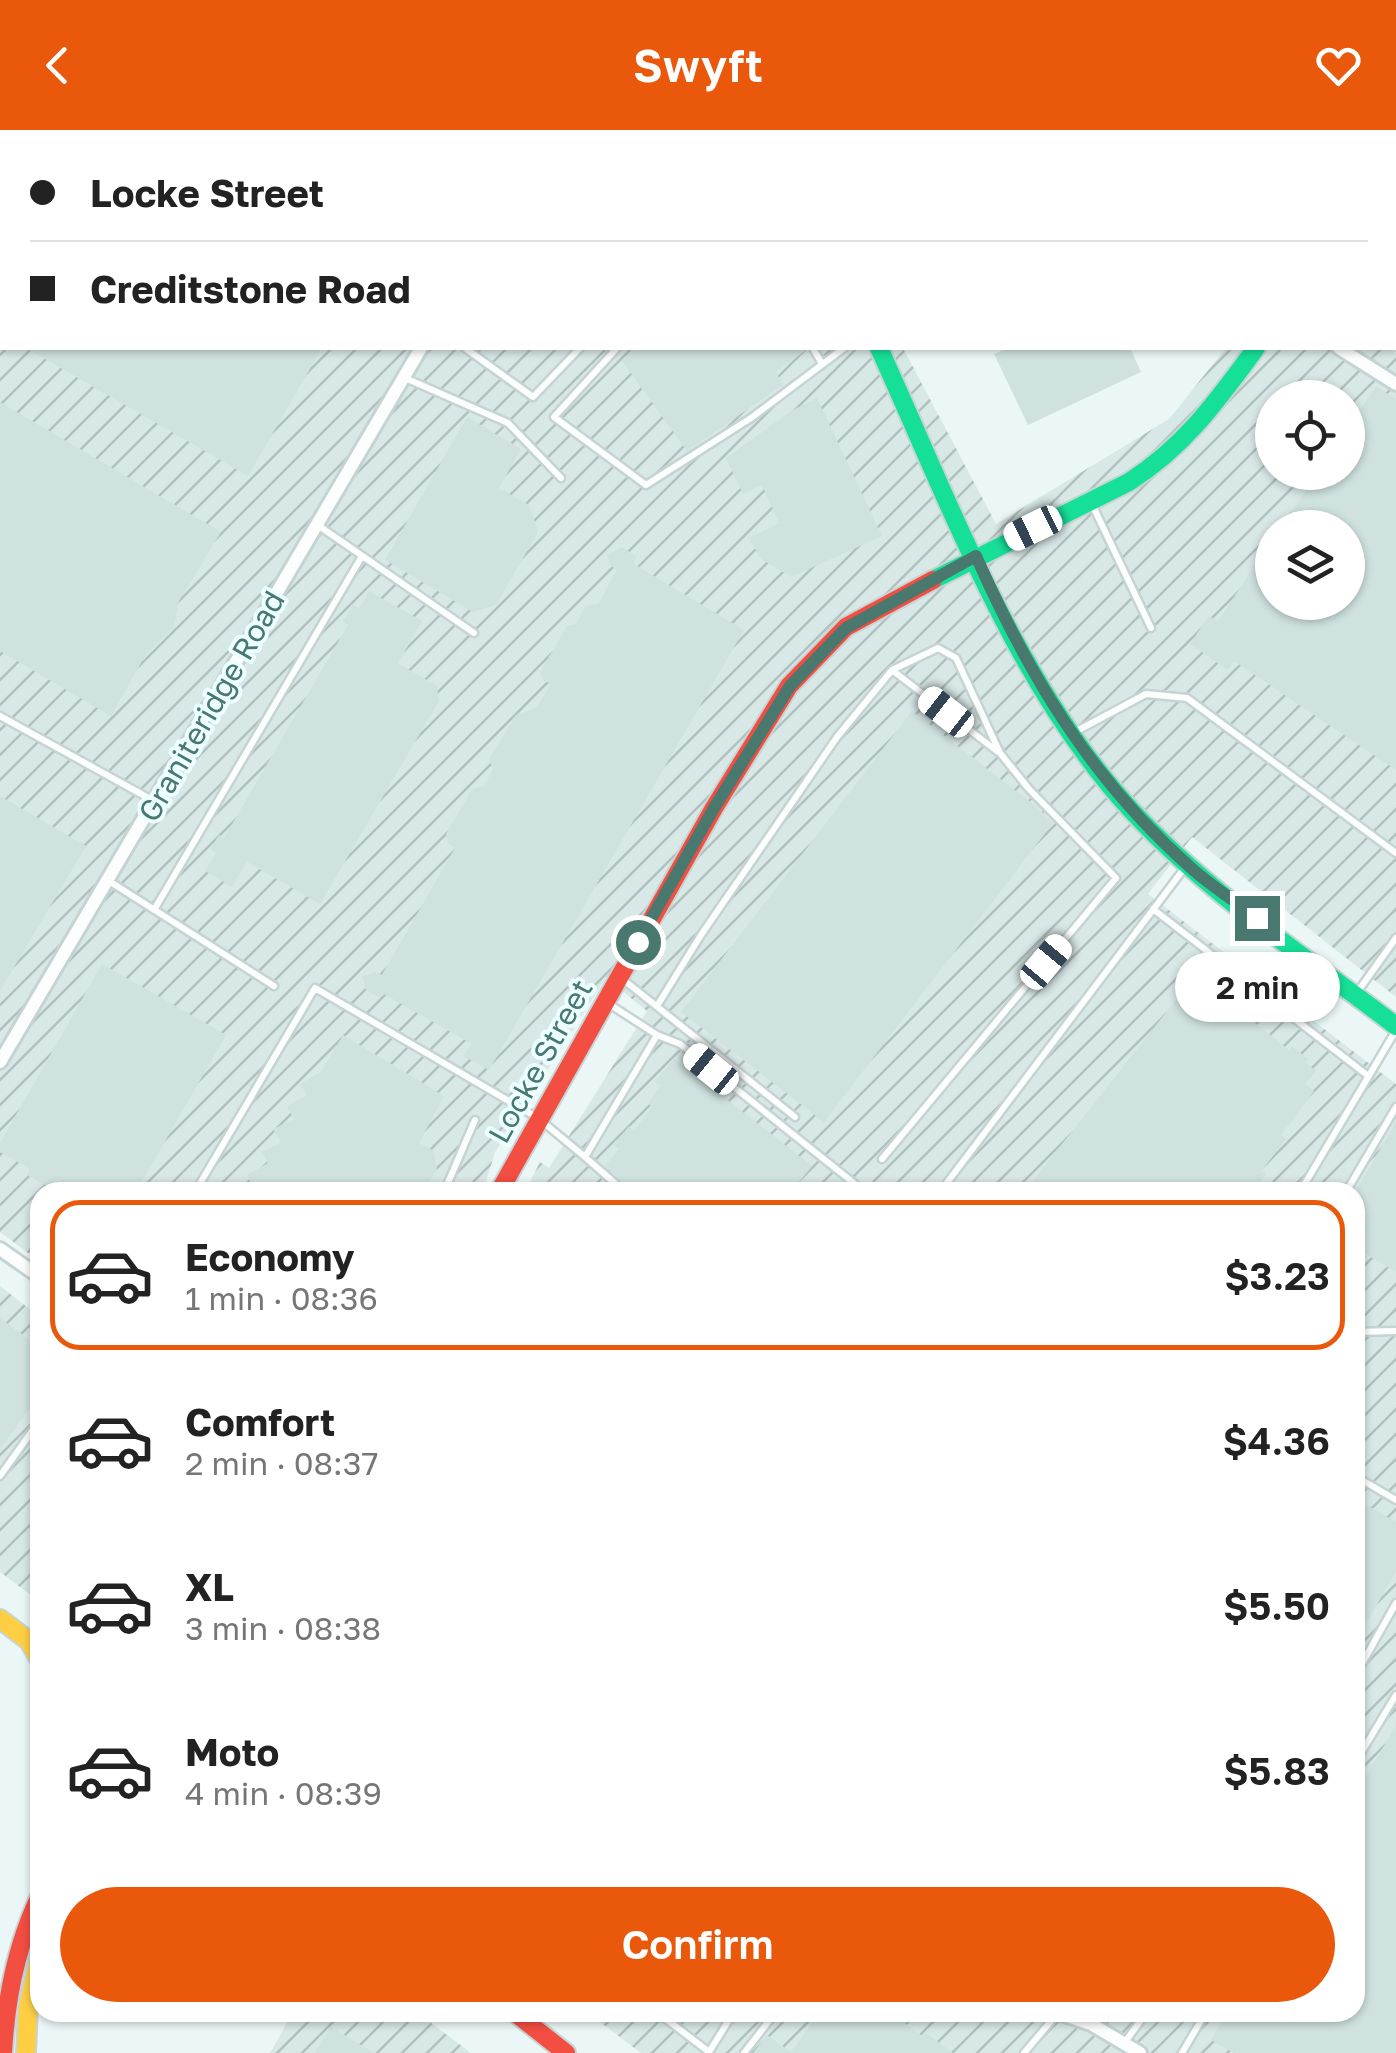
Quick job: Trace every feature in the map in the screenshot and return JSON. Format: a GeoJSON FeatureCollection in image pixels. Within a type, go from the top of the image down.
{"type":"FeatureCollection","features":[{"type":"Feature","properties":{"kind":"street","name":"Graniteridge Road"},"geometry":{"type":"LineString","coordinates":[[0,1062],[420,350]]}},
{"type":"Feature","properties":{"kind":"street"},"geometry":{"type":"LineString","coordinates":[[880,350],[1012,636],[1095,768],[1133,812],[1187,864],[1396,1028]]}},
{"type":"Feature","properties":{"kind":"street","name":"Locke Street"},"geometry":{"type":"LineString","coordinates":[[504,1182],[714,808],[790,686],[846,628],[976,556],[1129,482],[1176,448],[1197,426],[1254,350]]}},
{"type":"Feature","properties":{"kind":"street"},"geometry":{"type":"LineString","coordinates":[[1342,350],[1396,384]]}},
{"type":"Feature","properties":{"kind":"street"},"geometry":{"type":"LineString","coordinates":[[0,1249],[30,1271]]}},
{"type":"Feature","properties":{"kind":"street"},"geometry":{"type":"LineString","coordinates":[[0,1620],[30,1639]]}},
{"type":"Feature","properties":{"kind":"street"},"geometry":{"type":"LineString","coordinates":[[3,2053],[4,2013],[16,1960],[30,1923]]}},
{"type":"Feature","properties":{"kind":"street"},"geometry":{"type":"LineString","coordinates":[[26,2053],[30,1999]]}},
{"type":"Feature","properties":{"kind":"street"},"geometry":{"type":"LineString","coordinates":[[526,2022],[564,2053]]}},
{"type":"Feature","properties":{"kind":"street"},"geometry":{"type":"LineString","coordinates":[[1086,2022],[1140,2053]]}},
{"type":"Feature","properties":{"kind":"lane"},"geometry":{"type":"LineString","coordinates":[[468,350],[533,397],[578,350]]}},
{"type":"Feature","properties":{"kind":"lane"},"geometry":{"type":"LineString","coordinates":[[616,350],[554,418],[646,484],[750,418],[841,350]]}},
{"type":"Feature","properties":{"kind":"lane"},"geometry":{"type":"LineString","coordinates":[[814,350],[822,364]]}},
{"type":"Feature","properties":{"kind":"lane"},"geometry":{"type":"LineString","coordinates":[[404,377],[508,423],[561,478]]}},
{"type":"Feature","properties":{"kind":"lane"},"geometry":{"type":"LineString","coordinates":[[1090,500],[1151,628]]}},
{"type":"Feature","properties":{"kind":"lane"},"geometry":{"type":"LineString","coordinates":[[317,525],[474,633]]}},
{"type":"Feature","properties":{"kind":"lane"},"geometry":{"type":"LineString","coordinates":[[154,910],[362,556]]}},
{"type":"Feature","properties":{"kind":"lane"},"geometry":{"type":"LineString","coordinates":[[657,1006],[701,935],[838,737],[892,670],[938,648],[956,658],[1000,753]]}},
{"type":"Feature","properties":{"kind":"lane"},"geometry":{"type":"LineString","coordinates":[[882,1158],[1116,878],[1040,801],[1000,753],[892,670]]}},
{"type":"Feature","properties":{"kind":"lane"},"geometry":{"type":"LineString","coordinates":[[1072,734],[1146,694],[1186,698],[1396,853]]}},
{"type":"Feature","properties":{"kind":"lane"},"geometry":{"type":"LineString","coordinates":[[0,716],[155,801]]}},
{"type":"Feature","properties":{"kind":"lane"},"geometry":{"type":"LineString","coordinates":[[948,1182],[1187,864]]}},
{"type":"Feature","properties":{"kind":"lane"},"geometry":{"type":"LineString","coordinates":[[108,880],[274,986]]}},
{"type":"Feature","properties":{"kind":"lane"},"geometry":{"type":"LineString","coordinates":[[1153,909],[1367,1075]]}},
{"type":"Feature","properties":{"kind":"lane"},"geometry":{"type":"LineString","coordinates":[[1356,995],[1396,938]]}},
{"type":"Feature","properties":{"kind":"lane"},"geometry":{"type":"LineString","coordinates":[[619,976],[795,1117]]}},
{"type":"Feature","properties":{"kind":"lane"},"geometry":{"type":"LineString","coordinates":[[201,1182],[315,988],[538,1118],[614,1182]]}},
{"type":"Feature","properties":{"kind":"lane"},"geometry":{"type":"LineString","coordinates":[[604,1002],[680,1044],[852,1182]]}},
{"type":"Feature","properties":{"kind":"lane"},"geometry":{"type":"LineString","coordinates":[[1306,1182],[1396,1028]]}},
{"type":"Feature","properties":{"kind":"lane"},"geometry":{"type":"LineString","coordinates":[[584,1157],[658,1034]]}},
{"type":"Feature","properties":{"kind":"lane"},"geometry":{"type":"LineString","coordinates":[[1352,1182],[1396,1107]]}},
{"type":"Feature","properties":{"kind":"lane"},"geometry":{"type":"LineString","coordinates":[[448,1182],[476,1120]]}},
{"type":"Feature","properties":{"kind":"lane"},"geometry":{"type":"LineString","coordinates":[[1365,1332],[1396,1332]]}},
{"type":"Feature","properties":{"kind":"lane"},"geometry":{"type":"LineString","coordinates":[[0,1476],[30,1434]]}},
{"type":"Feature","properties":{"kind":"lane"},"geometry":{"type":"LineString","coordinates":[[1365,1482],[1396,1500]]}},
{"type":"Feature","properties":{"kind":"lane"},"geometry":{"type":"LineString","coordinates":[[1365,1658],[1396,1603]]}},
{"type":"Feature","properties":{"kind":"lane"},"geometry":{"type":"LineString","coordinates":[[1365,1746],[1396,1694]]}},
{"type":"Feature","properties":{"kind":"lane"},"geometry":{"type":"LineString","coordinates":[[671,2022],[709,2052],[728,2022]]}},
{"type":"Feature","properties":{"kind":"lane"},"geometry":{"type":"LineString","coordinates":[[744,2053],[768,2022]]}},
{"type":"Feature","properties":{"kind":"lane"},"geometry":{"type":"LineString","coordinates":[[1024,2053],[1050,2022]]}},
{"type":"Feature","properties":{"kind":"lane"},"geometry":{"type":"LineString","coordinates":[[1125,2043],[1139,2022]]}},
{"type":"Feature","properties":{"kind":"lane"},"geometry":{"type":"LineString","coordinates":[[1182,2053],[1200,2022]]}},
{"type":"Feature","properties":{"kind":"shaded area"},"geometry":{"type":"Polygon","coordinates":[[[0,350],[904,350],[996,524],[1169,419],[1224,350],[1396,350],[1396,997],[1192,837],[1148,894],[1396,1084],[1396,2053],[641,2053],[600,2022],[1365,2022],[1365,1182],[530,1182],[540,1162],[549,1168],[647,1011],[606,978],[495,1152],[486,1182],[30,1182],[30,1254],[0,1232],[0,350]]]}},
{"type":"Feature","properties":{"kind":"shaded area"},"geometry":{"type":"Polygon","coordinates":[[[0,1286],[30,1309],[30,1594],[0,1572],[0,1286]]]}},
{"type":"Feature","properties":{"kind":"shaded area"},"geometry":{"type":"Polygon","coordinates":[[[287,2022],[430,2022],[471,2053],[270,2053],[287,2022]]]}},
{"type":"Feature","properties":{"kind":"building"},"geometry":{"type":"Polygon","coordinates":[[[29,350],[321,350],[248,476],[29,350]]]}},
{"type":"Feature","properties":{"kind":"building"},"geometry":{"type":"Polygon","coordinates":[[[632,350],[806,350],[776,372],[783,385],[687,451],[622,361],[632,350]]]}},
{"type":"Feature","properties":{"kind":"building"},"geometry":{"type":"Polygon","coordinates":[[[1003,350],[1131,350],[1141,372],[1028,425],[994,354],[1003,350]]]}},
{"type":"Feature","properties":{"kind":"building"},"geometry":{"type":"Polygon","coordinates":[[[1376,386],[1396,399],[1396,770],[1234,661],[1228,670],[1190,644],[1209,616],[1218,621],[1255,566],[1255,620],[1365,620],[1365,510],[1293,510],[1306,490],[1365,490],[1365,402],[1376,386]]]}},
{"type":"Feature","properties":{"kind":"building"},"geometry":{"type":"Polygon","coordinates":[[[817,398],[882,536],[791,577],[761,559],[749,538],[779,523],[762,485],[743,494],[726,458],[793,410],[817,398]]]}},
{"type":"Feature","properties":{"kind":"building"},"geometry":{"type":"Polygon","coordinates":[[[0,402],[221,532],[179,601],[174,627],[146,654],[111,716],[0,651],[0,402]]]}},
{"type":"Feature","properties":{"kind":"building"},"geometry":{"type":"Polygon","coordinates":[[[467,417],[521,449],[499,488],[529,505],[538,532],[496,605],[473,612],[385,560],[467,417]]]}},
{"type":"Feature","properties":{"kind":"building"},"geometry":{"type":"Polygon","coordinates":[[[622,547],[637,557],[634,564],[744,630],[489,1070],[463,1056],[472,1044],[382,993],[380,998],[366,990],[362,976],[376,972],[382,975],[455,848],[448,843],[446,834],[472,789],[484,786],[493,769],[489,759],[516,715],[536,708],[551,684],[543,680],[540,672],[567,626],[576,624],[585,606],[598,604],[617,570],[610,565],[608,555],[622,547]]]}},
{"type":"Feature","properties":{"kind":"building"},"geometry":{"type":"Polygon","coordinates":[[[369,591],[422,621],[398,663],[437,686],[439,701],[320,904],[247,862],[232,887],[205,871],[216,853],[210,850],[219,835],[224,838],[348,625],[343,622],[353,605],[359,609],[369,591]]]}},
{"type":"Feature","properties":{"kind":"building"},"geometry":{"type":"Polygon","coordinates":[[[912,711],[1053,823],[824,1122],[681,1012],[912,711]]]}},
{"type":"Feature","properties":{"kind":"building"},"geometry":{"type":"Polygon","coordinates":[[[0,796],[86,846],[0,991],[0,796]]]}},
{"type":"Feature","properties":{"kind":"building"},"geometry":{"type":"Polygon","coordinates":[[[102,964],[226,1035],[142,1182],[40,1182],[27,1175],[30,1169],[0,1152],[0,1143],[102,964]]]}},
{"type":"Feature","properties":{"kind":"building"},"geometry":{"type":"Polygon","coordinates":[[[1195,976],[1289,1050],[1292,1046],[1316,1071],[1305,1084],[1314,1091],[1281,1135],[1286,1139],[1262,1170],[1266,1174],[1260,1182],[1032,1182],[1195,976]]]}},
{"type":"Feature","properties":{"kind":"building"},"geometry":{"type":"Polygon","coordinates":[[[343,1035],[444,1096],[419,1143],[433,1150],[437,1169],[430,1182],[251,1182],[247,1175],[268,1163],[262,1152],[281,1142],[273,1129],[294,1119],[287,1107],[307,1095],[300,1084],[321,1072],[343,1035]]]}},
{"type":"Feature","properties":{"kind":"building"},"geometry":{"type":"Polygon","coordinates":[[[674,1058],[812,1166],[799,1182],[622,1182],[605,1166],[619,1149],[614,1145],[629,1126],[634,1130],[652,1107],[648,1103],[661,1086],[655,1082],[674,1058]]]}},
{"type":"Feature","properties":{"kind":"building"},"geometry":{"type":"Polygon","coordinates":[[[1396,1122],[1396,1272],[1365,1254],[1365,1182],[1361,1182],[1396,1122]]]}},
{"type":"Feature","properties":{"kind":"building"},"geometry":{"type":"Polygon","coordinates":[[[0,1318],[30,1340],[30,1408],[0,1449],[0,1318]]]}},
{"type":"Feature","properties":{"kind":"building"},"geometry":{"type":"Polygon","coordinates":[[[1365,1504],[1396,1522],[1396,1572],[1365,1625],[1365,1504]]]}},
{"type":"Feature","properties":{"kind":"building"},"geometry":{"type":"Polygon","coordinates":[[[1396,1725],[1396,2053],[1234,2053],[1211,2040],[1221,2022],[1365,2022],[1365,1778],[1396,1725]]]}},
{"type":"Feature","properties":{"kind":"building"},"geometry":{"type":"Polygon","coordinates":[[[813,2022],[903,2022],[953,2053],[753,2053],[767,2035],[791,2052],[813,2022]]]}},
{"type":"Feature","properties":{"kind":"building"},"geometry":{"type":"Polygon","coordinates":[[[331,2027],[374,2053],[315,2053],[331,2027]]]}},
{"type":"Feature","properties":{"kind":"traffic: fast"},"geometry":{"type":"LineString","coordinates":[[880,350],[989,590],[1054,708],[1091,762],[1132,811],[1193,870],[1396,1026]]}},
{"type":"Feature","properties":{"kind":"traffic: fast"},"geometry":{"type":"LineString","coordinates":[[933,580],[1129,482],[1149,468],[1199,421],[1255,350]]}},
{"type":"Feature","properties":{"kind":"traffic: slow"},"geometry":{"type":"LineString","coordinates":[[0,1619],[30,1643]]}},
{"type":"Feature","properties":{"kind":"traffic: slow"},"geometry":{"type":"LineString","coordinates":[[26,2053],[30,1999]]}},
{"type":"Feature","properties":{"kind":"traffic: jam"},"geometry":{"type":"LineString","coordinates":[[505,1182],[714,808],[789,686],[846,627],[933,580]]}},
{"type":"Feature","properties":{"kind":"traffic: jam"},"geometry":{"type":"LineString","coordinates":[[3,2053],[14,1973],[30,1921]]}},
{"type":"Feature","properties":{"kind":"traffic: jam"},"geometry":{"type":"LineString","coordinates":[[527,2022],[566,2053]]}},
{"type":"Feature","properties":{"kind":"route"},"geometry":{"type":"LineString","coordinates":[[638,942],[714,808],[790,686],[846,628],[976,556],[1040,686],[1095,768],[1133,812],[1193,870],[1257,918]]}}]}
